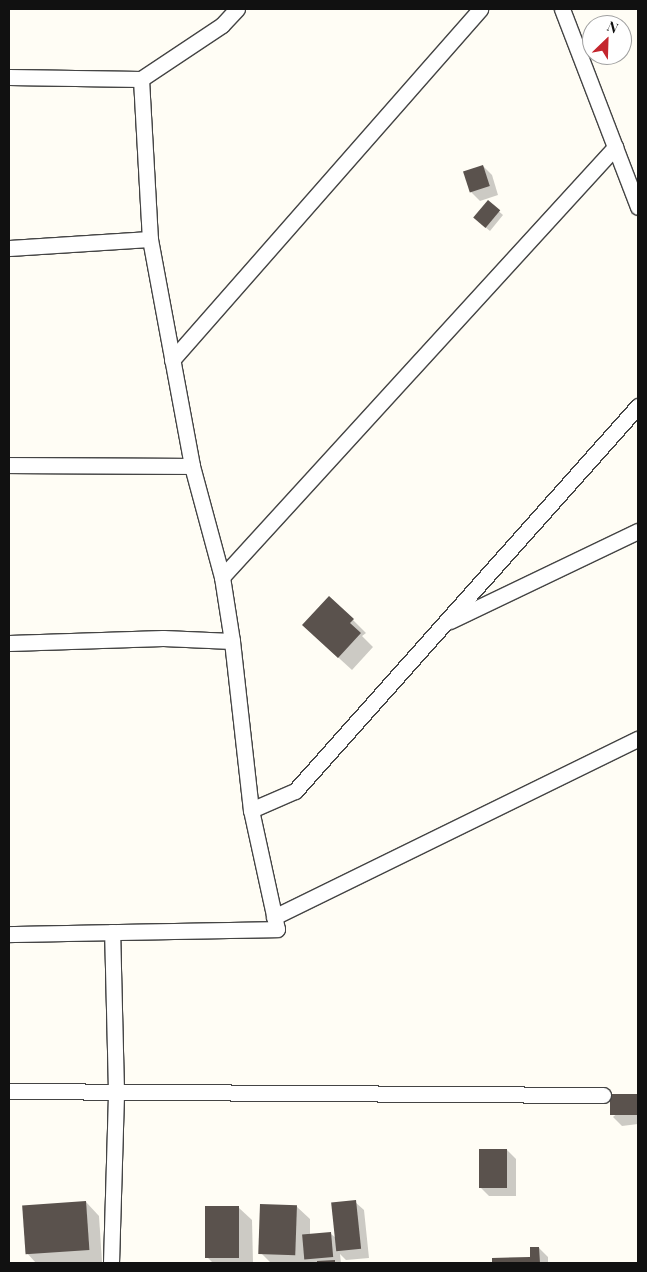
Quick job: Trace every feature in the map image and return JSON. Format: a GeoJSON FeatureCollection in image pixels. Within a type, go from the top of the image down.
{"type":"FeatureCollection","features":[{"type":"Feature","properties":{"kind":"street"},"geometry":{"type":"LineString","coordinates":[[9,77],[141,79],[222,25],[237,9]]}},
{"type":"Feature","properties":{"kind":"street"},"geometry":{"type":"LineString","coordinates":[[172,360],[480,9]]}},
{"type":"Feature","properties":{"kind":"street"},"geometry":{"type":"LineString","coordinates":[[562,9],[638,207]]}},
{"type":"Feature","properties":{"kind":"street"},"geometry":{"type":"LineString","coordinates":[[9,934],[277,929],[251,810],[232,641],[222,577],[192,466],[150,239],[141,79]]}},
{"type":"Feature","properties":{"kind":"street"},"geometry":{"type":"LineString","coordinates":[[222,577],[615,147]]}},
{"type":"Feature","properties":{"kind":"street"},"geometry":{"type":"LineString","coordinates":[[9,248],[150,239]]}},
{"type":"Feature","properties":{"kind":"street"},"geometry":{"type":"LineString","coordinates":[[251,810],[295,791],[638,406]]}},
{"type":"Feature","properties":{"kind":"street"},"geometry":{"type":"LineString","coordinates":[[9,465],[192,466]]}},
{"type":"Feature","properties":{"kind":"street"},"geometry":{"type":"LineString","coordinates":[[444,624],[638,531]]}},
{"type":"Feature","properties":{"kind":"street"},"geometry":{"type":"LineString","coordinates":[[9,643],[163,638],[232,641]]}},
{"type":"Feature","properties":{"kind":"street"},"geometry":{"type":"LineString","coordinates":[[274,917],[638,739]]}},
{"type":"Feature","properties":{"kind":"street"},"geometry":{"type":"LineString","coordinates":[[111,1263],[116,1091],[112,932]]}},
{"type":"Feature","properties":{"kind":"street"},"geometry":{"type":"LineString","coordinates":[[9,1091],[603,1095]]}},
{"type":"Feature","properties":{"kind":"building"},"geometry":{"type":"Polygon","coordinates":[[[483,165],[490,186],[470,192],[463,171],[483,165]]]}},
{"type":"Feature","properties":{"kind":"building"},"geometry":{"type":"Polygon","coordinates":[[[488,200],[500,210],[485,228],[473,218],[488,200]]]}},
{"type":"Feature","properties":{"kind":"building"},"geometry":{"type":"Polygon","coordinates":[[[329,596],[354,619],[350,623],[361,633],[338,658],[302,625],[329,596]]]}},
{"type":"Feature","properties":{"kind":"building"},"geometry":{"type":"Polygon","coordinates":[[[610,1094],[638,1094],[638,1115],[610,1115],[610,1094]]]}},
{"type":"Feature","properties":{"kind":"building"},"geometry":{"type":"Polygon","coordinates":[[[479,1149],[507,1149],[507,1188],[479,1188],[479,1149]]]}},
{"type":"Feature","properties":{"kind":"building"},"geometry":{"type":"Polygon","coordinates":[[[356,1200],[361,1249],[336,1251],[331,1203],[356,1200]]]}},
{"type":"Feature","properties":{"kind":"building"},"geometry":{"type":"Polygon","coordinates":[[[86,1201],[89,1250],[26,1254],[22,1205],[86,1201]]]}},
{"type":"Feature","properties":{"kind":"building"},"geometry":{"type":"Polygon","coordinates":[[[260,1204],[297,1205],[295,1255],[258,1254],[260,1204]]]}},
{"type":"Feature","properties":{"kind":"building"},"geometry":{"type":"Polygon","coordinates":[[[205,1206],[239,1206],[239,1258],[205,1258],[205,1206]]]}},
{"type":"Feature","properties":{"kind":"building"},"geometry":{"type":"Polygon","coordinates":[[[331,1232],[333,1257],[304,1259],[302,1235],[331,1232]]]}},
{"type":"Feature","properties":{"kind":"building"},"geometry":{"type":"Polygon","coordinates":[[[530,1247],[539,1247],[540,1263],[492,1263],[492,1258],[530,1257],[530,1247]]]}},
{"type":"Feature","properties":{"kind":"building"},"geometry":{"type":"Polygon","coordinates":[[[335,1260],[335,1263],[317,1263],[317,1261],[335,1260]]]}}]}
